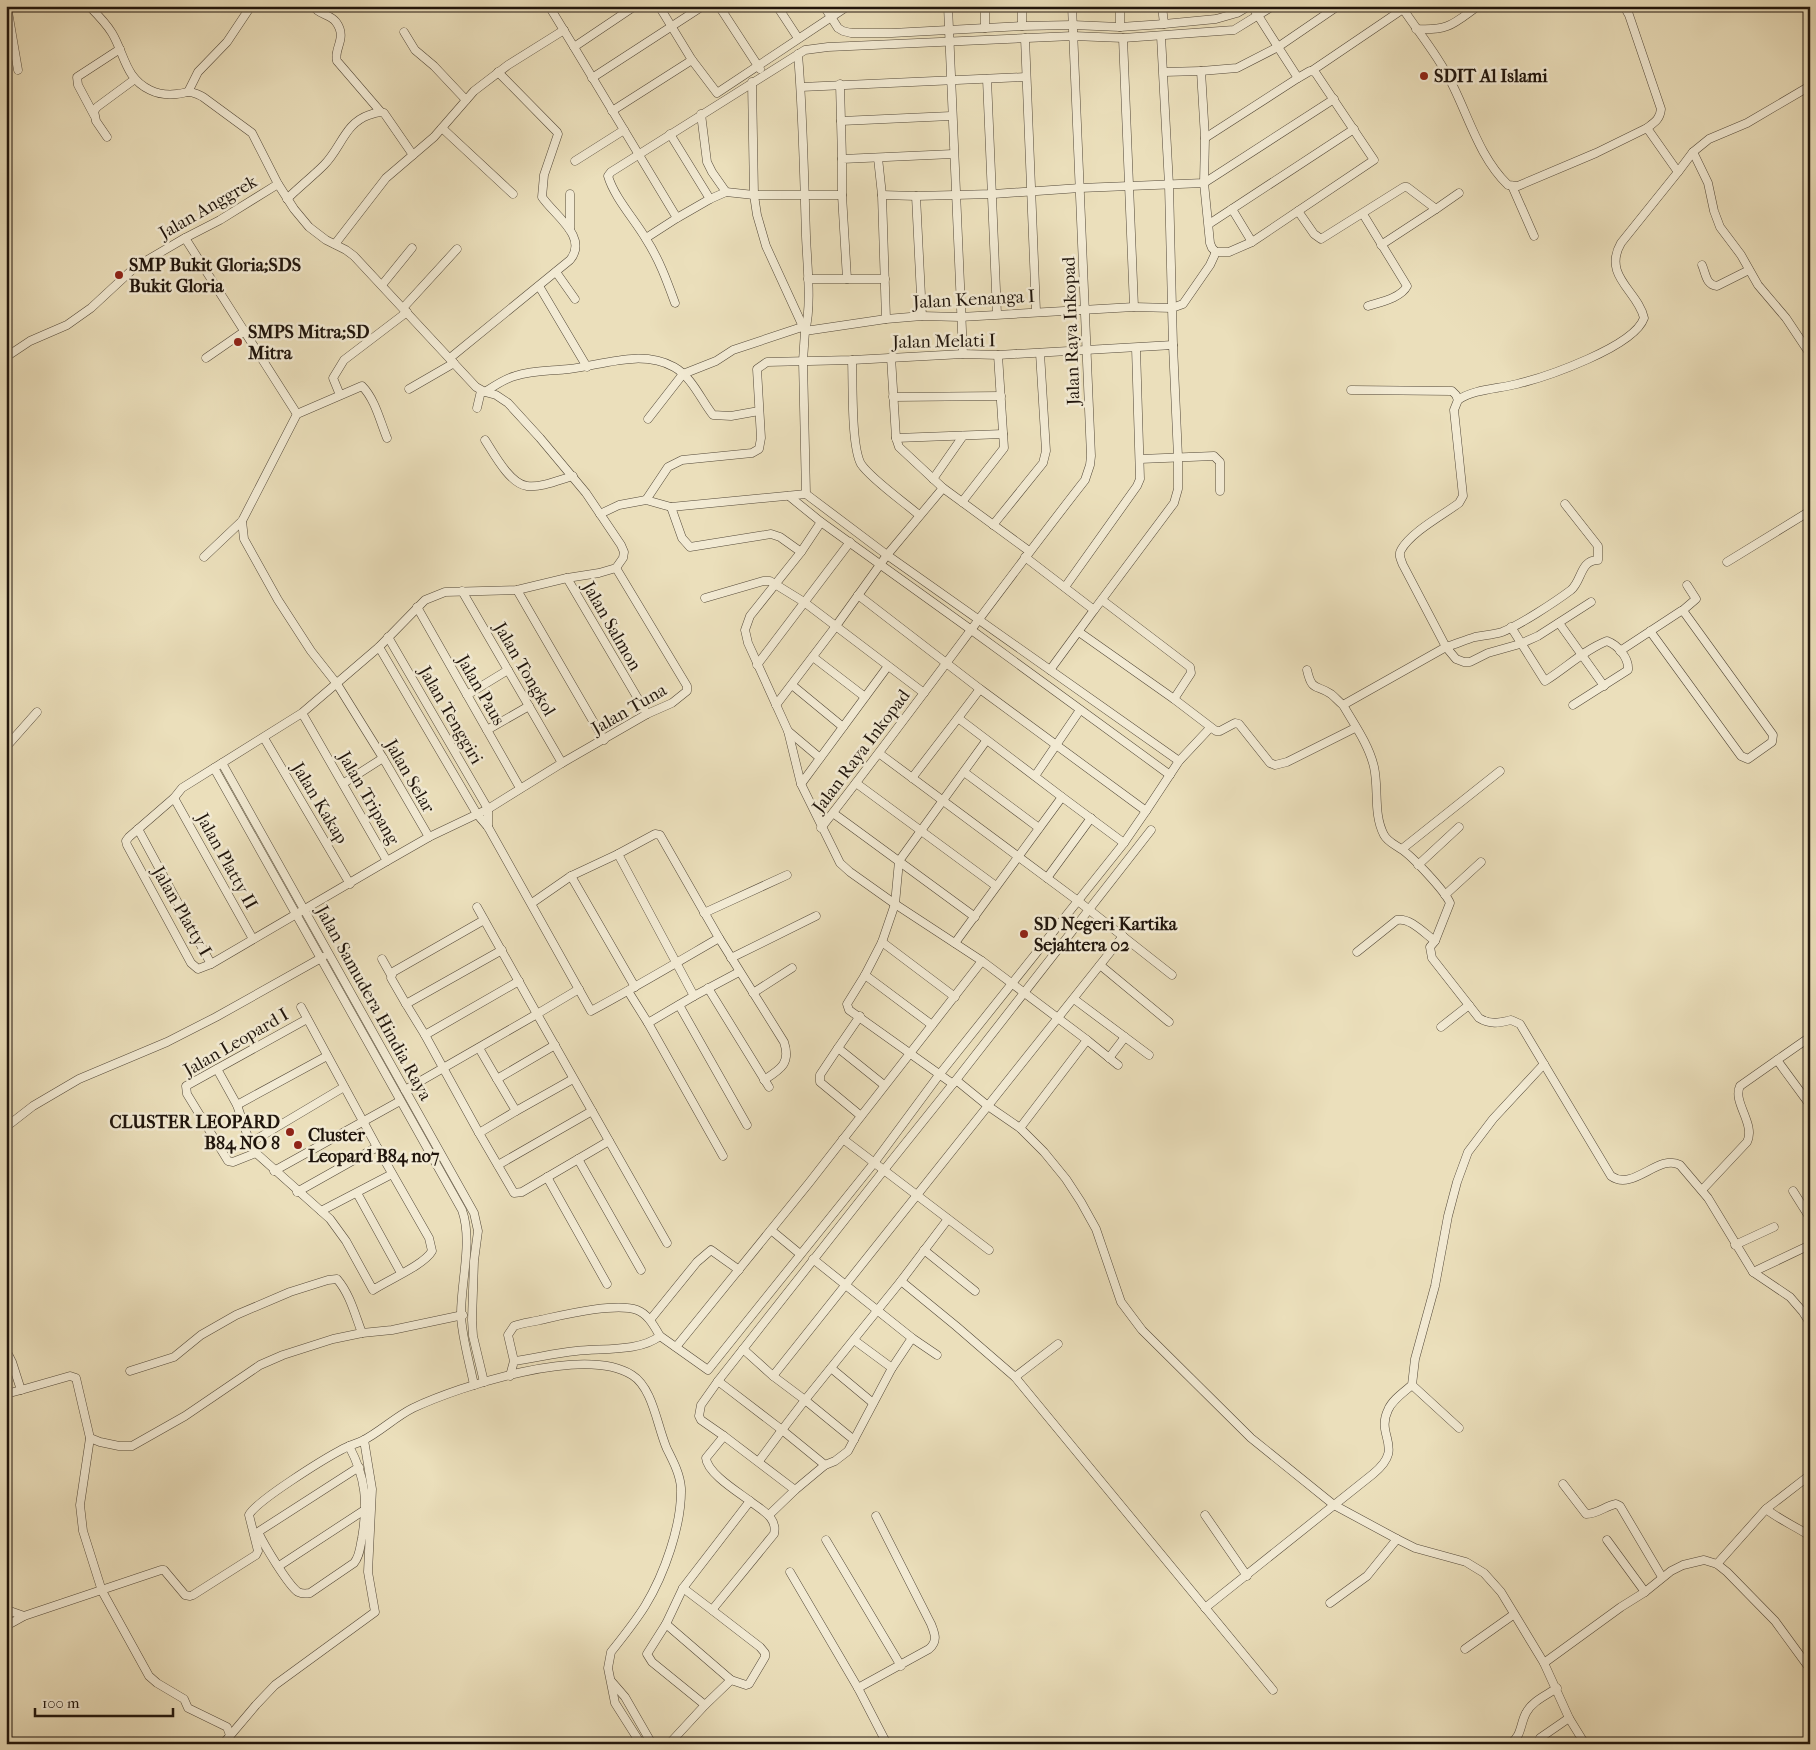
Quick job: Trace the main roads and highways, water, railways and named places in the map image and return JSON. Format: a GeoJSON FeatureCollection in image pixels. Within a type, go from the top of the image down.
{"type":"FeatureCollection","features":[{"type":"Feature","properties":{"kind":"place","name":"SDIT Al Islami"},"geometry":{"type":"Point","coordinates":[1424,76]}},
{"type":"Feature","properties":{"kind":"place","name":"SMP Bukit Gloria;SDS Bukit Gloria"},"geometry":{"type":"Point","coordinates":[119,275]}},
{"type":"Feature","properties":{"kind":"place","name":"SMPS Mitra;SD Mitra"},"geometry":{"type":"Point","coordinates":[238,342]}},
{"type":"Feature","properties":{"kind":"place","name":"SD Negeri Kartika Sejahtera 02"},"geometry":{"type":"Point","coordinates":[1024,934]}},
{"type":"Feature","properties":{"kind":"place","name":"CLUSTER LEOPARD B84 NO 8"},"geometry":{"type":"Point","coordinates":[290,1132]}},
{"type":"Feature","properties":{"kind":"place","name":"Cluster Leopard B84 no7"},"geometry":{"type":"Point","coordinates":[298,1145]}}]}
